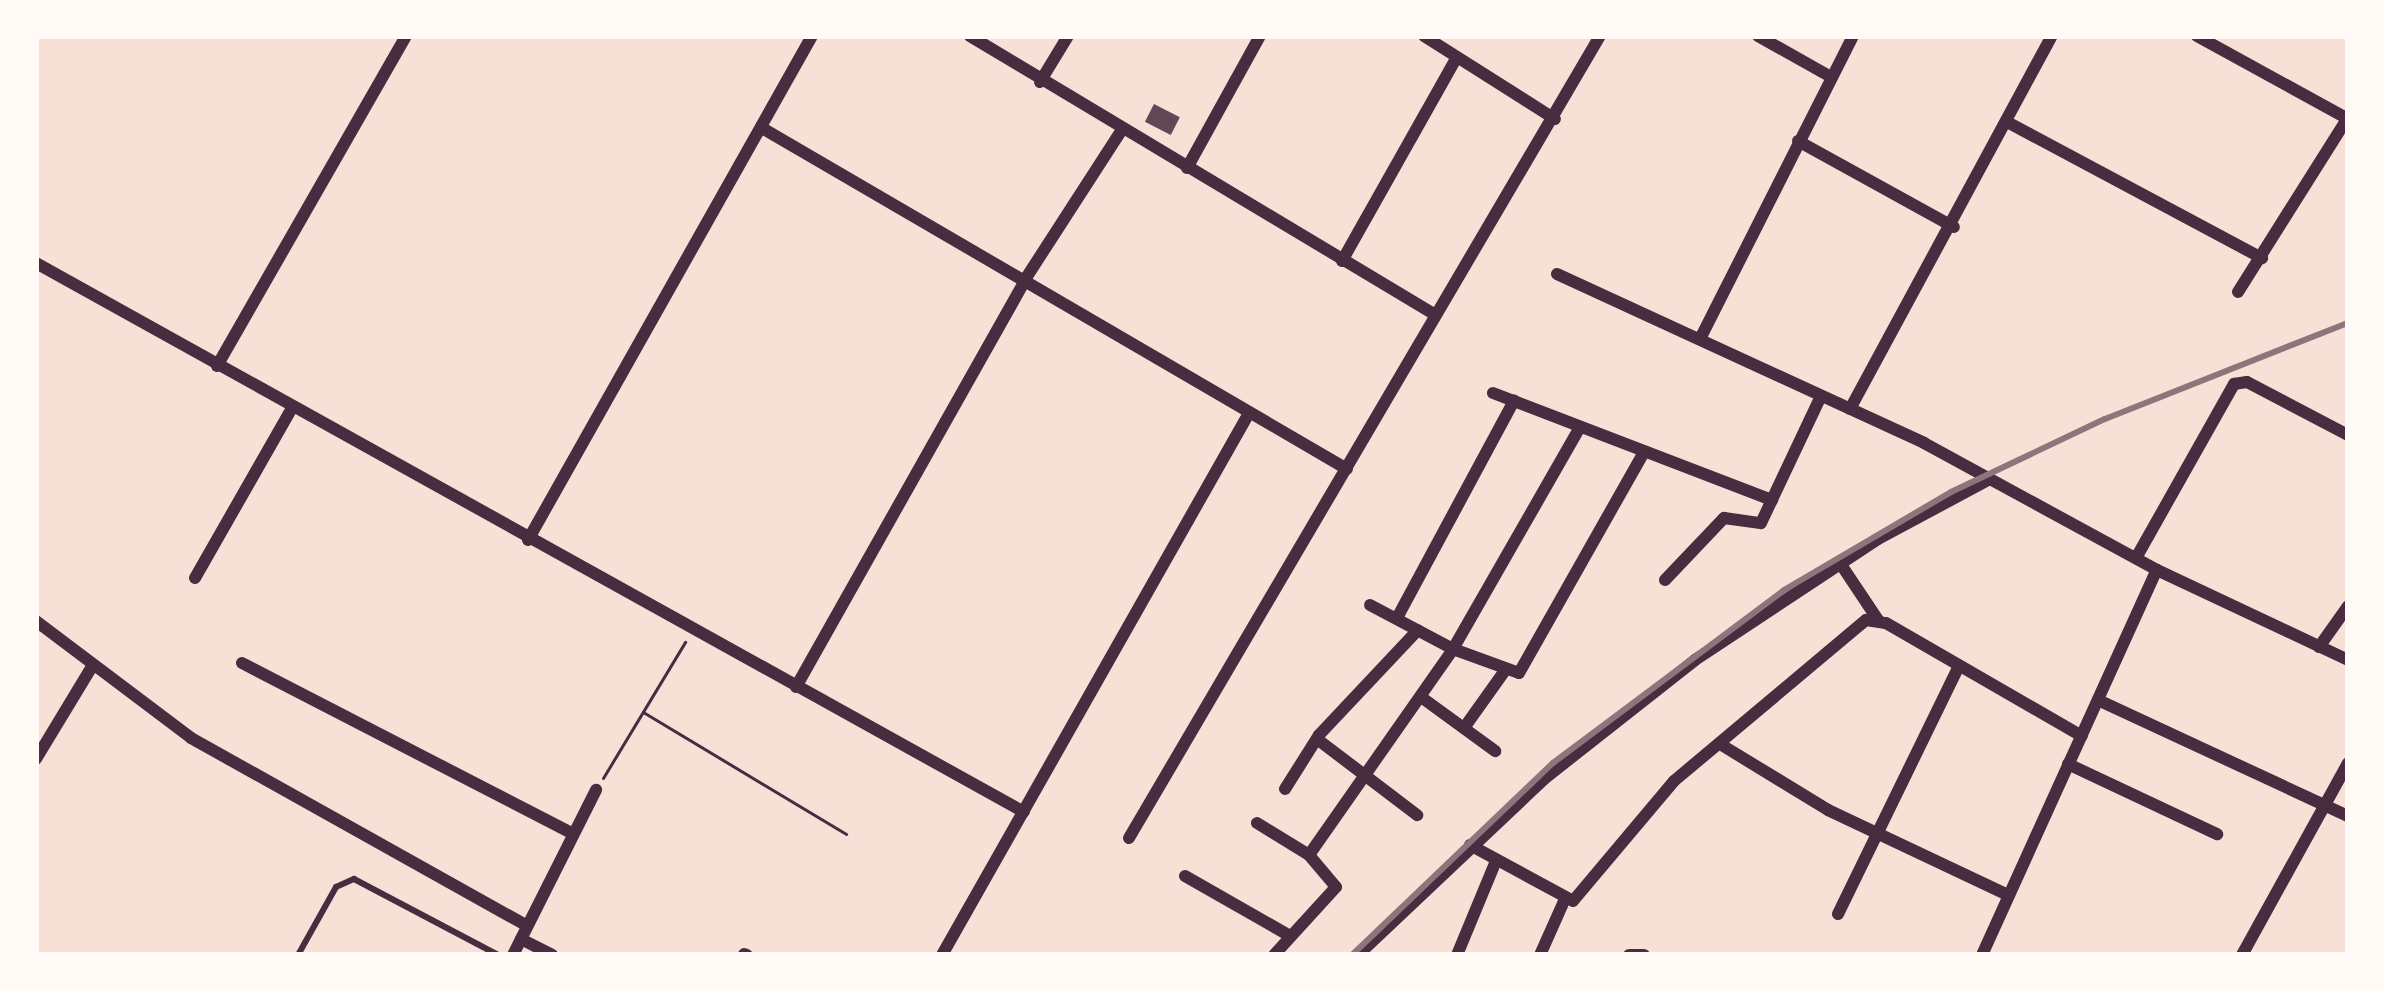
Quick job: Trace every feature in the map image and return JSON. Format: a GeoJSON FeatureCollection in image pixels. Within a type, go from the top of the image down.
{"type":"FeatureCollection","features":[{"type":"Feature","properties":{"kind":"street"},"geometry":{"type":"LineString","coordinates":[[217,366],[406,36]]}},
{"type":"Feature","properties":{"kind":"street"},"geometry":{"type":"LineString","coordinates":[[528,540],[812,36]]}},
{"type":"Feature","properties":{"kind":"street"},"geometry":{"type":"LineString","coordinates":[[970,36],[1121,131],[1434,314]]}},
{"type":"Feature","properties":{"kind":"street"},"geometry":{"type":"LineString","coordinates":[[1040,82],[1067,36]]}},
{"type":"Feature","properties":{"kind":"street"},"geometry":{"type":"LineString","coordinates":[[1187,168],[1260,36]]}},
{"type":"Feature","properties":{"kind":"street"},"geometry":{"type":"LineString","coordinates":[[1424,36],[1555,119]]}},
{"type":"Feature","properties":{"kind":"street"},"geometry":{"type":"LineString","coordinates":[[1129,838],[1600,36]]}},
{"type":"Feature","properties":{"kind":"street"},"geometry":{"type":"LineString","coordinates":[[1758,36],[1832,76]]}},
{"type":"Feature","properties":{"kind":"street"},"geometry":{"type":"LineString","coordinates":[[1700,338],[1852,36]]}},
{"type":"Feature","properties":{"kind":"street"},"geometry":{"type":"LineString","coordinates":[[1850,409],[1954,226],[2052,36]]}},
{"type":"Feature","properties":{"kind":"street"},"geometry":{"type":"LineString","coordinates":[[2197,36],[2348,118],[2238,292]]}},
{"type":"Feature","properties":{"kind":"street"},"geometry":{"type":"LineString","coordinates":[[1342,261],[1457,57]]}},
{"type":"Feature","properties":{"kind":"street"},"geometry":{"type":"LineString","coordinates":[[2009,123],[2262,258]]}},
{"type":"Feature","properties":{"kind":"street"},"geometry":{"type":"LineString","coordinates":[[762,128],[1347,469]]}},
{"type":"Feature","properties":{"kind":"street"},"geometry":{"type":"LineString","coordinates":[[796,687],[1026,278],[1121,131]]}},
{"type":"Feature","properties":{"kind":"street"},"geometry":{"type":"LineString","coordinates":[[1798,141],[1954,226]]}},
{"type":"Feature","properties":{"kind":"street"},"geometry":{"type":"LineString","coordinates":[[36,263],[291,410],[1024,812]]}},
{"type":"Feature","properties":{"kind":"street"},"geometry":{"type":"LineString","coordinates":[[1557,274],[1850,409],[2157,570],[2348,660]]}},
{"type":"Feature","properties":{"kind":"street"},"geometry":{"type":"LineString","coordinates":[[2136,558],[2234,384],[2247,382],[2348,435]]}},
{"type":"Feature","properties":{"kind":"street"},"geometry":{"type":"LineString","coordinates":[[1493,393],[1772,500]]}},
{"type":"Feature","properties":{"kind":"street"},"geometry":{"type":"LineString","coordinates":[[1666,580],[1724,518],[1758,526],[1821,395]]}},
{"type":"Feature","properties":{"kind":"street"},"geometry":{"type":"LineString","coordinates":[[1396,618],[1514,400]]}},
{"type":"Feature","properties":{"kind":"street"},"geometry":{"type":"LineString","coordinates":[[195,578],[291,410]]}},
{"type":"Feature","properties":{"kind":"street"},"geometry":{"type":"LineString","coordinates":[[942,955],[1249,413]]}},
{"type":"Feature","properties":{"kind":"street"},"geometry":{"type":"LineString","coordinates":[[1309,854],[1454,650],[1580,427]]}},
{"type":"Feature","properties":{"kind":"street"},"geometry":{"type":"LineString","coordinates":[[1370,605],[1504,672],[1523,670],[1644,452]]}},
{"type":"Feature","properties":{"kind":"street"},"geometry":{"type":"LineString","coordinates":[[1358,955],[1470,845],[1695,660],[1840,562],[1990,479]]}},
{"type":"Feature","properties":{"kind":"street"},"geometry":{"type":"LineString","coordinates":[[1840,562],[1878,620],[2082,736]]}},
{"type":"Feature","properties":{"kind":"street"},"geometry":{"type":"LineString","coordinates":[[1982,955],[2157,570]]}},
{"type":"Feature","properties":{"kind":"street"},"geometry":{"type":"LineString","coordinates":[[2319,647],[2348,606]]}},
{"type":"Feature","properties":{"kind":"street"},"geometry":{"type":"LineString","coordinates":[[1470,845],[1564,901],[1576,899],[1648,807],[1856,626],[1878,620]]}},
{"type":"Feature","properties":{"kind":"street"},"geometry":{"type":"LineString","coordinates":[[36,621],[191,738],[526,925]]}},
{"type":"Feature","properties":{"kind":"street"},"geometry":{"type":"LineString","coordinates":[[1285,789],[1317,739],[1418,630]]}},
{"type":"Feature","properties":{"kind":"street"},"geometry":{"type":"LineString","coordinates":[[242,662],[571,833]]}},
{"type":"Feature","properties":{"kind":"street"},"geometry":{"type":"LineString","coordinates":[[36,759],[93,664]]}},
{"type":"Feature","properties":{"kind":"street"},"geometry":{"type":"LineString","coordinates":[[1838,914],[1959,666]]}},
{"type":"Feature","properties":{"kind":"street"},"geometry":{"type":"LineString","coordinates":[[1464,728],[1504,672]]}},
{"type":"Feature","properties":{"kind":"street"},"geometry":{"type":"LineString","coordinates":[[1421,697],[1496,751]]}},
{"type":"Feature","properties":{"kind":"street"},"geometry":{"type":"LineString","coordinates":[[2098,700],[2348,816]]}},
{"type":"Feature","properties":{"kind":"street"},"geometry":{"type":"LineString","coordinates":[[1317,739],[1417,815]]}},
{"type":"Feature","properties":{"kind":"street"},"geometry":{"type":"LineString","coordinates":[[1720,744],[1877,835],[2008,895]]}},
{"type":"Feature","properties":{"kind":"street"},"geometry":{"type":"LineString","coordinates":[[2068,764],[2217,834]]}},
{"type":"Feature","properties":{"kind":"street"},"geometry":{"type":"LineString","coordinates":[[2242,955],[2348,764]]}},
{"type":"Feature","properties":{"kind":"street"},"geometry":{"type":"LineString","coordinates":[[513,955],[596,790]]}},
{"type":"Feature","properties":{"kind":"street"},"geometry":{"type":"LineString","coordinates":[[1257,823],[1309,854],[1336,887],[1274,955]]}},
{"type":"Feature","properties":{"kind":"street"},"geometry":{"type":"LineString","coordinates":[[1457,955],[1496,861]]}},
{"type":"Feature","properties":{"kind":"street"},"geometry":{"type":"LineString","coordinates":[[1185,876],[1290,936]]}},
{"type":"Feature","properties":{"kind":"street"},"geometry":{"type":"LineString","coordinates":[[1540,955],[1564,901]]}},
{"type":"Feature","properties":{"kind":"street"},"geometry":{"type":"LineString","coordinates":[[520,939],[552,955]]}},
{"type":"Feature","properties":{"kind":"street"},"geometry":{"type":"LineString","coordinates":[[1629,955],[1644,955]]}},
{"type":"Feature","properties":{"kind":"lane"},"geometry":{"type":"LineString","coordinates":[[298,955],[336,886],[354,879],[498,955]]}},
{"type":"Feature","properties":{"kind":"path"},"geometry":{"type":"LineString","coordinates":[[596,790],[692,630]]}},
{"type":"Feature","properties":{"kind":"path"},"geometry":{"type":"LineString","coordinates":[[643,712],[846,834]]}},
{"type":"Feature","properties":{"kind":"building"},"geometry":{"type":"Polygon","coordinates":[[[1154,104],[1180,117],[1171,135],[1145,122],[1154,104]]]}},
{"type":"Feature","properties":{"kind":"railway"},"geometry":{"type":"LineString","coordinates":[[1352,955],[1553,763],[1784,590],[1951,492],[2105,419],[2348,323]]}}]}
